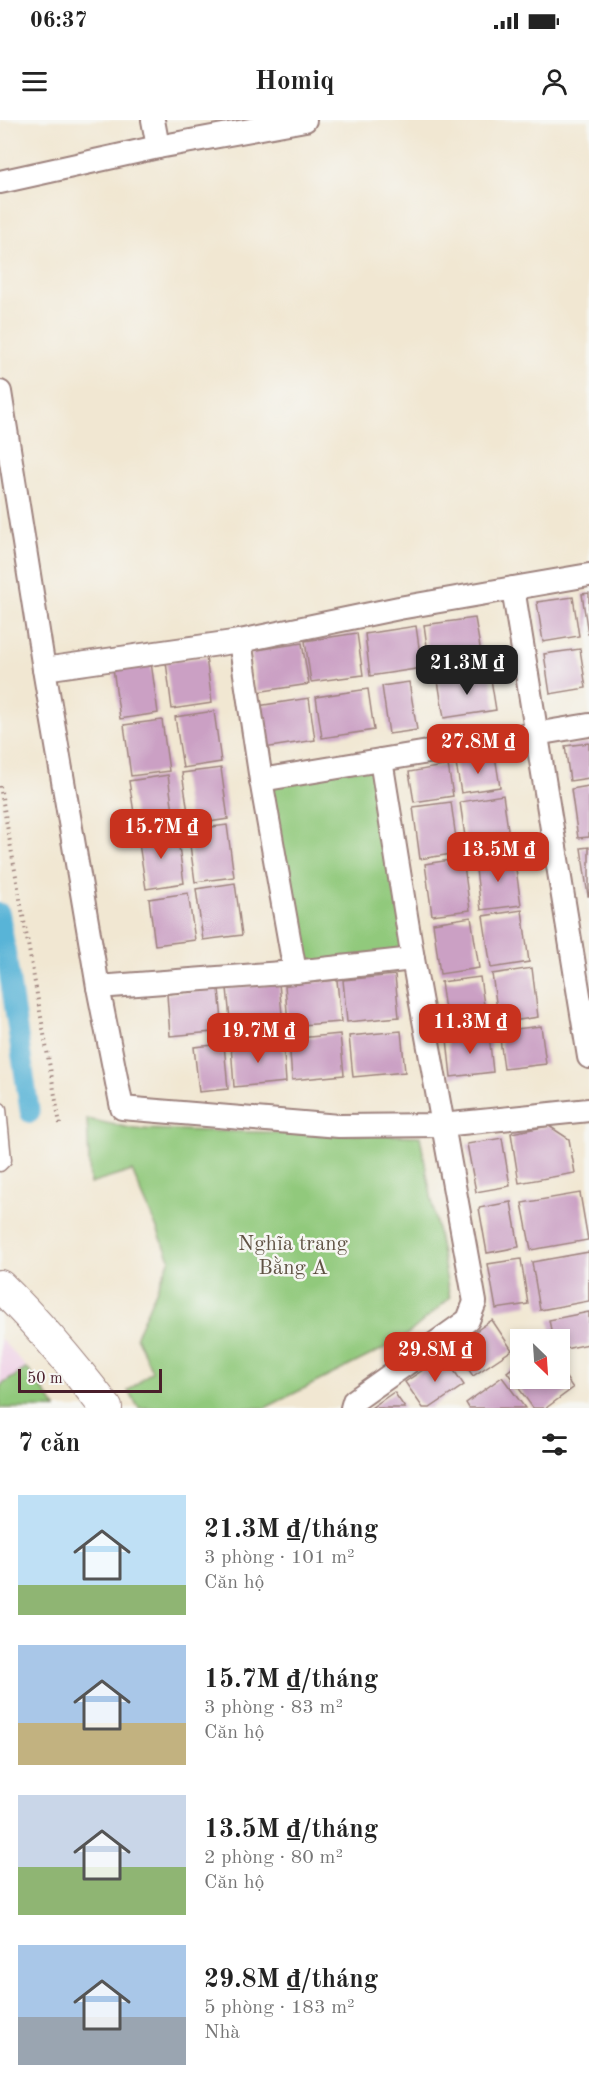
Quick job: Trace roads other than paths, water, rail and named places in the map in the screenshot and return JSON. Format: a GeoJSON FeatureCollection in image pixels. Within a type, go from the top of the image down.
{"type":"FeatureCollection","features":[{"type":"Feature","properties":{"kind":"street"},"geometry":{"type":"LineString","coordinates":[[153,120],[158,147]]}},
{"type":"Feature","properties":{"kind":"street"},"geometry":{"type":"LineString","coordinates":[[0,182],[158,147],[305,120]]}},
{"type":"Feature","properties":{"kind":"street"},"geometry":{"type":"LineString","coordinates":[[0,392],[98,987],[122,1107],[339,1126],[442,1125],[589,1110]]}},
{"type":"Feature","properties":{"kind":"street"},"geometry":{"type":"LineString","coordinates":[[44,669],[240,641],[399,608],[589,575]]}},
{"type":"Feature","properties":{"kind":"street"},"geometry":{"type":"LineString","coordinates":[[513,588],[589,1057]]}},
{"type":"Feature","properties":{"kind":"street"},"geometry":{"type":"LineString","coordinates":[[240,641],[261,780],[295,972]]}},
{"type":"Feature","properties":{"kind":"street"},"geometry":{"type":"LineString","coordinates":[[261,780],[589,725]]}},
{"type":"Feature","properties":{"kind":"street"},"geometry":{"type":"LineString","coordinates":[[352,1408],[354,1401],[468,1320],[475,1302],[413,959],[381,760]]}},
{"type":"Feature","properties":{"kind":"street"},"geometry":{"type":"LineString","coordinates":[[98,987],[295,972],[413,959]]}},
{"type":"Feature","properties":{"kind":"street"},"geometry":{"type":"LineString","coordinates":[[0,1286],[80,1373],[106,1408]]}},
{"type":"Feature","properties":{"kind":"lane"},"geometry":{"type":"LineString","coordinates":[[0,1109],[5,1160],[0,1165]]}},
{"type":"Feature","properties":{"kind":"waterway"},"geometry":{"type":"LineString","coordinates":[[0,913],[30,1113]]}},
{"type":"Feature","properties":{"kind":"park label","name":"Nghĩa trang Bằng A"},"geometry":{"type":"Point","coordinates":[293,1256]}}]}
